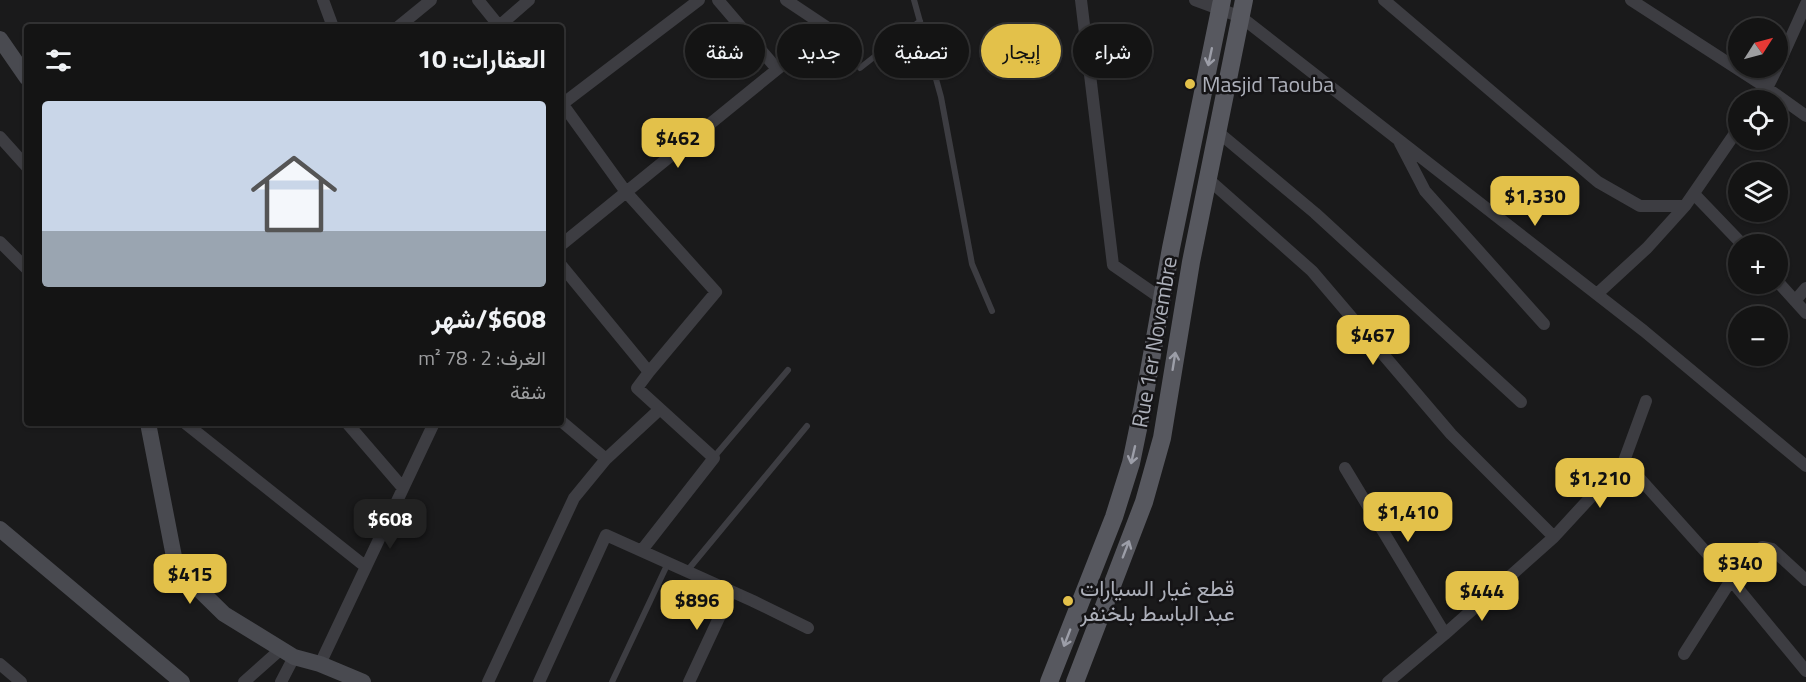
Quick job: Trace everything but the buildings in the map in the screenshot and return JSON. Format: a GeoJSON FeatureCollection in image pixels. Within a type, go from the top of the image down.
{"type":"FeatureCollection","features":[{"type":"Feature","properties":{"kind":"main road"},"geometry":{"type":"LineString","coordinates":[[1049,682],[1114,517],[1131,463],[1171,248],[1221,4]]}},
{"type":"Feature","properties":{"kind":"main road","name":"Rue 1er Novembre"},"geometry":{"type":"LineString","coordinates":[[1075,682],[1144,502],[1162,438],[1181,317],[1243,8]]}},
{"type":"Feature","properties":{"kind":"street"},"geometry":{"type":"LineString","coordinates":[[323,0],[332,24]]}},
{"type":"Feature","properties":{"kind":"street"},"geometry":{"type":"LineString","coordinates":[[402,24],[431,0]]}},
{"type":"Feature","properties":{"kind":"street"},"geometry":{"type":"LineString","coordinates":[[478,0],[497,24]]}},
{"type":"Feature","properties":{"kind":"street"},"geometry":{"type":"LineString","coordinates":[[502,24],[529,0]]}},
{"type":"Feature","properties":{"kind":"street"},"geometry":{"type":"LineString","coordinates":[[564,102],[699,0]]}},
{"type":"Feature","properties":{"kind":"street"},"geometry":{"type":"LineString","coordinates":[[564,243],[777,69],[718,0]]}},
{"type":"Feature","properties":{"kind":"street"},"geometry":{"type":"LineString","coordinates":[[786,0],[822,24]]}},
{"type":"Feature","properties":{"kind":"street"},"geometry":{"type":"LineString","coordinates":[[1081,0],[1113,265],[1162,299]]}},
{"type":"Feature","properties":{"kind":"street"},"geometry":{"type":"LineString","coordinates":[[1196,0],[1243,8],[1398,139],[1597,294],[1806,466]]}},
{"type":"Feature","properties":{"kind":"street"},"geometry":{"type":"LineString","coordinates":[[1384,0],[1598,182],[1640,206],[1686,206]]}},
{"type":"Feature","properties":{"kind":"street"},"geometry":{"type":"LineString","coordinates":[[1630,0],[1767,88],[1806,116]]}},
{"type":"Feature","properties":{"kind":"street"},"geometry":{"type":"LineString","coordinates":[[1788,43],[1806,4]]}},
{"type":"Feature","properties":{"kind":"street"},"geometry":{"type":"LineString","coordinates":[[0,39],[24,74]]}},
{"type":"Feature","properties":{"kind":"street"},"geometry":{"type":"LineString","coordinates":[[1767,88],[1772,78]]}},
{"type":"Feature","properties":{"kind":"street"},"geometry":{"type":"LineString","coordinates":[[564,108],[626,192],[716,292],[637,388],[714,458],[642,550]]}},
{"type":"Feature","properties":{"kind":"street"},"geometry":{"type":"LineString","coordinates":[[1218,132],[1315,213],[1521,402]]}},
{"type":"Feature","properties":{"kind":"street"},"geometry":{"type":"LineString","coordinates":[[0,136],[24,164]]}},
{"type":"Feature","properties":{"kind":"street"},"geometry":{"type":"LineString","coordinates":[[1398,139],[1425,191],[1544,324]]}},
{"type":"Feature","properties":{"kind":"street"},"geometry":{"type":"LineString","coordinates":[[1597,294],[1647,248],[1686,206],[1728,144]]}},
{"type":"Feature","properties":{"kind":"street"},"geometry":{"type":"LineString","coordinates":[[1208,179],[1312,271],[1451,434],[1554,537]]}},
{"type":"Feature","properties":{"kind":"street"},"geometry":{"type":"LineString","coordinates":[[1694,194],[1732,234]]}},
{"type":"Feature","properties":{"kind":"street"},"geometry":{"type":"LineString","coordinates":[[0,242],[24,266]]}},
{"type":"Feature","properties":{"kind":"street"},"geometry":{"type":"LineString","coordinates":[[564,270],[649,372]]}},
{"type":"Feature","properties":{"kind":"street"},"geometry":{"type":"LineString","coordinates":[[1795,301],[1806,288]]}},
{"type":"Feature","properties":{"kind":"street"},"geometry":{"type":"LineString","coordinates":[[1788,293],[1806,312]]}},
{"type":"Feature","properties":{"kind":"street"},"geometry":{"type":"LineString","coordinates":[[1388,682],[1554,537],[1624,461],[1646,401]]}},
{"type":"Feature","properties":{"kind":"street"},"geometry":{"type":"LineString","coordinates":[[488,682],[574,498],[606,459],[660,409]]}},
{"type":"Feature","properties":{"kind":"street"},"geometry":{"type":"LineString","coordinates":[[564,424],[606,459]]}},
{"type":"Feature","properties":{"kind":"street"},"geometry":{"type":"LineString","coordinates":[[149,426],[176,567],[224,614],[288,653],[363,682]]}},
{"type":"Feature","properties":{"kind":"street"},"geometry":{"type":"LineString","coordinates":[[189,426],[366,567]]}},
{"type":"Feature","properties":{"kind":"street"},"geometry":{"type":"LineString","coordinates":[[350,426],[403,488]]}},
{"type":"Feature","properties":{"kind":"street"},"geometry":{"type":"LineString","coordinates":[[320,664],[433,426]]}},
{"type":"Feature","properties":{"kind":"street"},"geometry":{"type":"LineString","coordinates":[[1624,461],[1731,580],[1806,671]]}},
{"type":"Feature","properties":{"kind":"street"},"geometry":{"type":"LineString","coordinates":[[1345,468],[1445,634]]}},
{"type":"Feature","properties":{"kind":"street"},"geometry":{"type":"LineString","coordinates":[[0,530],[182,682]]}},
{"type":"Feature","properties":{"kind":"street"},"geometry":{"type":"LineString","coordinates":[[539,682],[606,535],[808,628]]}},
{"type":"Feature","properties":{"kind":"street"},"geometry":{"type":"LineString","coordinates":[[1684,654],[1731,580],[1762,547],[1772,549],[1806,580]]}},
{"type":"Feature","properties":{"kind":"street"},"geometry":{"type":"LineString","coordinates":[[689,682],[731,592]]}},
{"type":"Feature","properties":{"kind":"street"},"geometry":{"type":"LineString","coordinates":[[244,682],[288,653]]}},
{"type":"Feature","properties":{"kind":"street"},"geometry":{"type":"LineString","coordinates":[[281,682],[288,653]]}},
{"type":"Feature","properties":{"kind":"street"},"geometry":{"type":"LineString","coordinates":[[0,664],[21,682]]}},
{"type":"Feature","properties":{"kind":"lane"},"geometry":{"type":"LineString","coordinates":[[914,0],[941,97],[972,264],[992,311]]}},
{"type":"Feature","properties":{"kind":"lane"},"geometry":{"type":"LineString","coordinates":[[862,66],[920,21]]}},
{"type":"Feature","properties":{"kind":"lane"},"geometry":{"type":"LineString","coordinates":[[714,458],[788,370]]}},
{"type":"Feature","properties":{"kind":"lane"},"geometry":{"type":"LineString","coordinates":[[687,571],[807,426]]}},
{"type":"Feature","properties":{"kind":"lane"},"geometry":{"type":"LineString","coordinates":[[612,682],[668,562]]}},
{"type":"Feature","properties":{"kind":"place","name":"Masjid Taouba"},"geometry":{"type":"Point","coordinates":[1190,84]}},
{"type":"Feature","properties":{"kind":"place","name":"قطع غيار السيارات عبد الباسط بلخنفر"},"geometry":{"type":"Point","coordinates":[1068,601]}}]}
